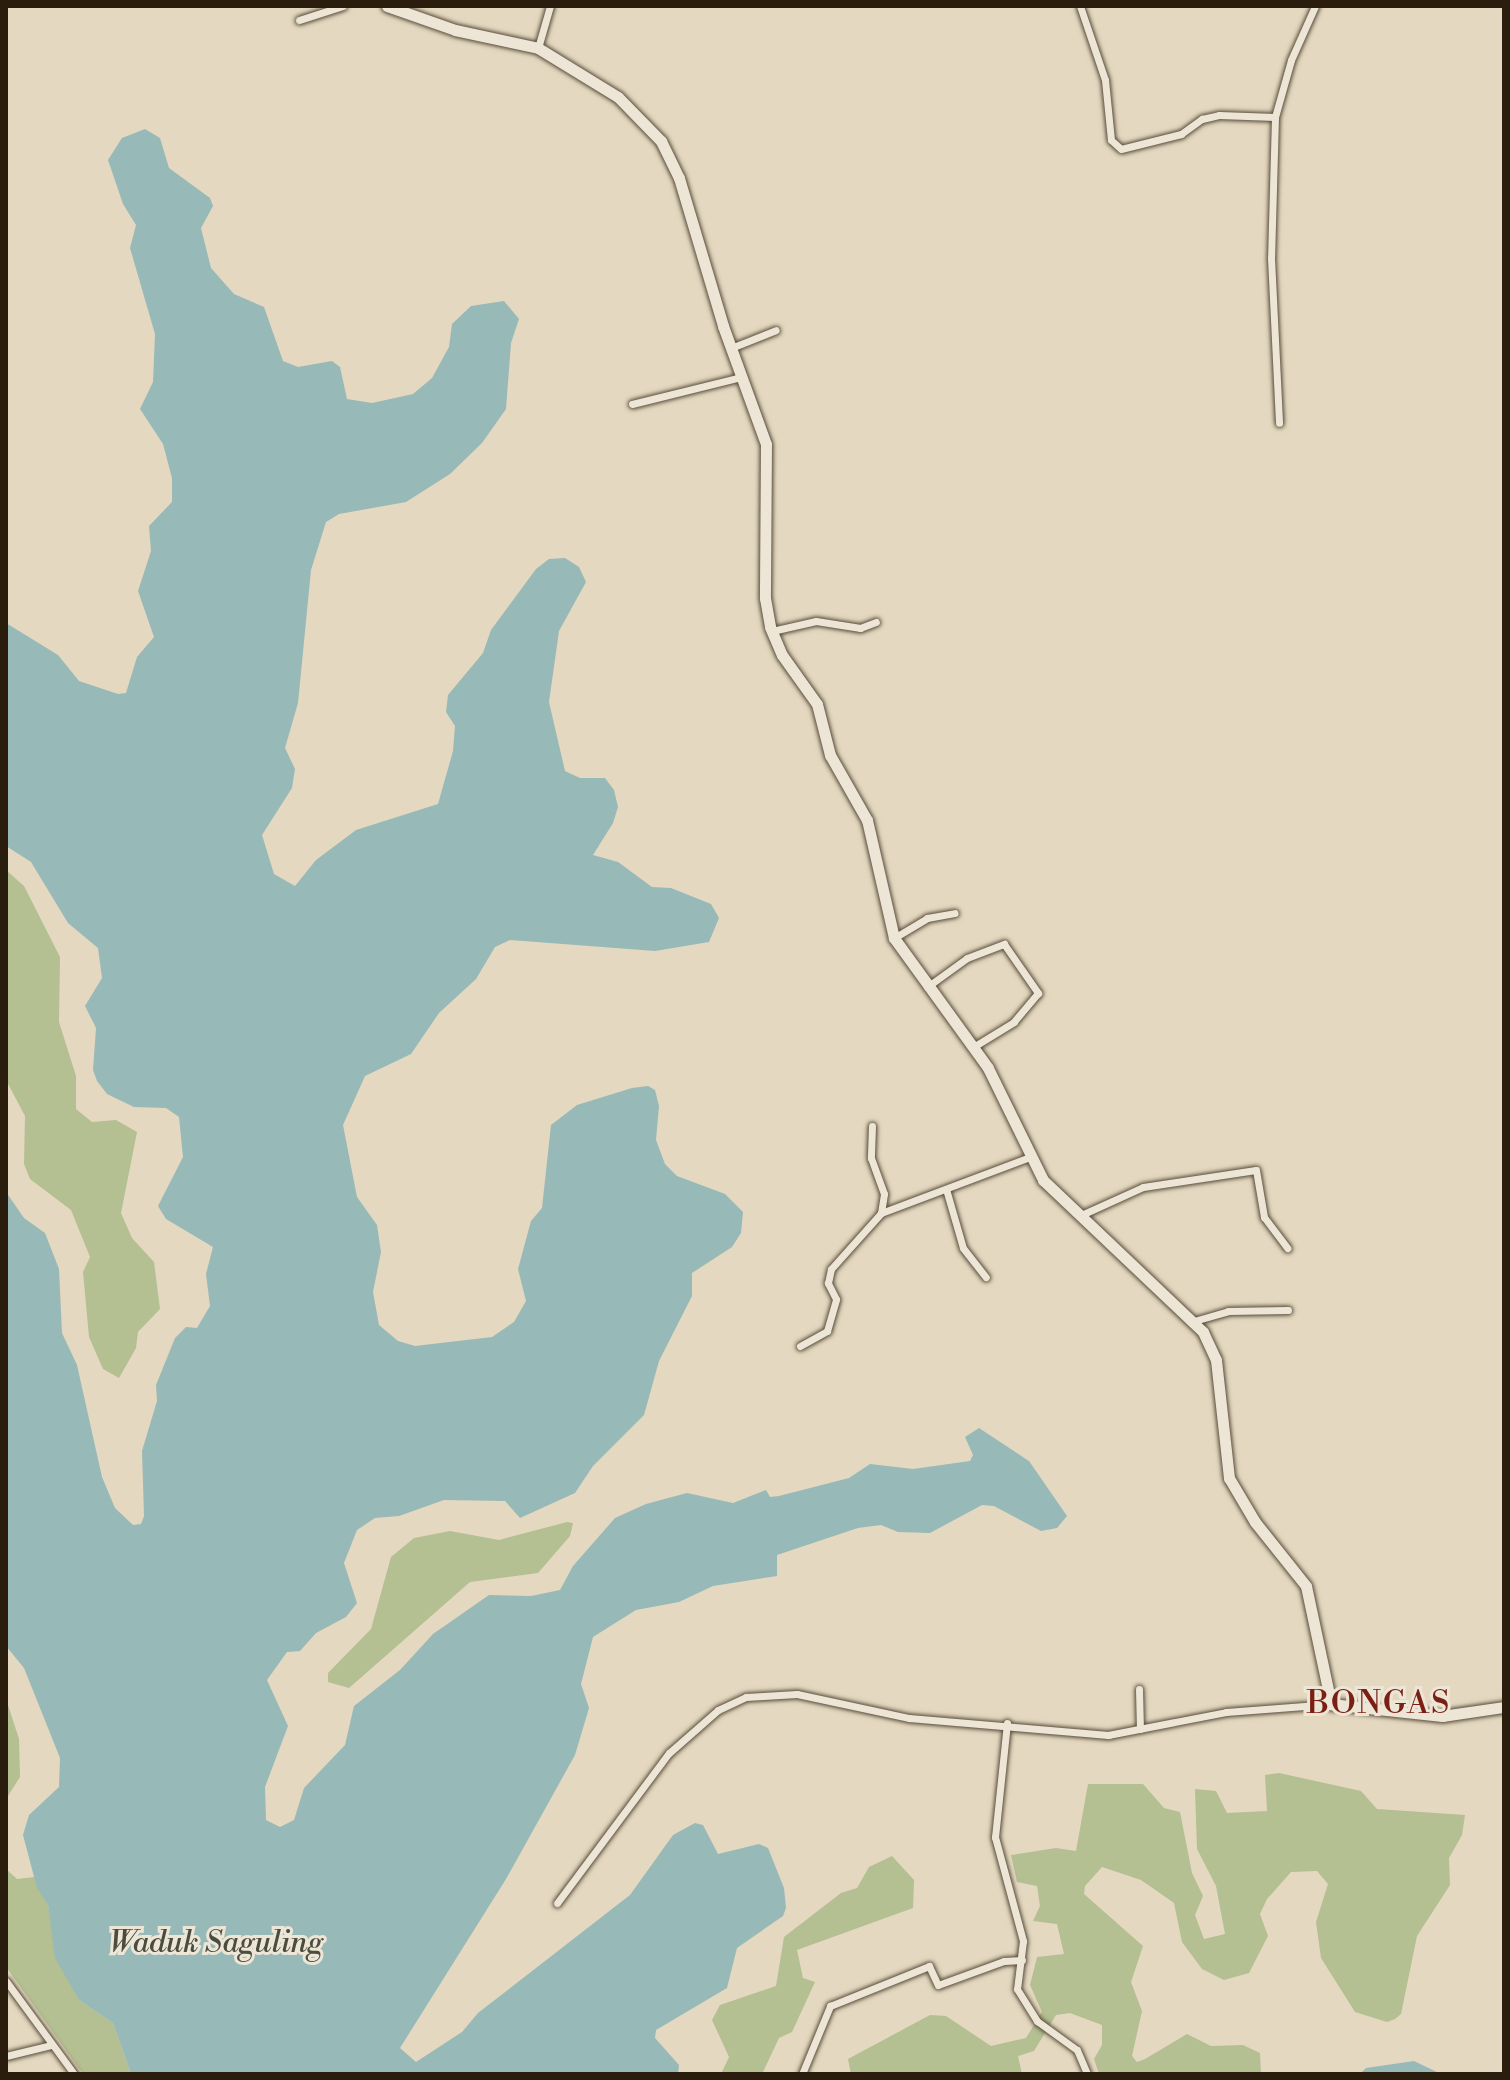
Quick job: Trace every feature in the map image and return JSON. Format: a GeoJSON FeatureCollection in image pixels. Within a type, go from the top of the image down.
{"type":"FeatureCollection","features":[{"type":"Feature","properties":{"kind":"main road"},"geometry":{"type":"LineString","coordinates":[[387,6],[455,30],[538,48],[618,97],[667,150],[767,457],[765,598],[772,631],[817,704],[830,755],[867,820],[894,938],[927,987],[975,1046],[1043,1180],[1194,1321],[1216,1360],[1229,1478],[1255,1522],[1306,1586],[1331,1704],[1442,1716],[1504,1707]]}},
{"type":"Feature","properties":{"kind":"street"},"geometry":{"type":"LineString","coordinates":[[299,20],[343,6]]}},
{"type":"Feature","properties":{"kind":"street"},"geometry":{"type":"LineString","coordinates":[[538,48],[550,6]]}},
{"type":"Feature","properties":{"kind":"street"},"geometry":{"type":"LineString","coordinates":[[1080,6],[1105,80],[1111,140],[1116,148],[1181,134],[1202,119],[1219,115],[1275,117]]}},
{"type":"Feature","properties":{"kind":"street"},"geometry":{"type":"LineString","coordinates":[[1279,423],[1271,258],[1275,117],[1291,60],[1315,6]]}},
{"type":"Feature","properties":{"kind":"street"},"geometry":{"type":"LineString","coordinates":[[731,348],[776,330]]}},
{"type":"Feature","properties":{"kind":"street"},"geometry":{"type":"LineString","coordinates":[[632,404],[741,377]]}},
{"type":"Feature","properties":{"kind":"street"},"geometry":{"type":"LineString","coordinates":[[772,631],[816,621],[860,628],[876,622]]}},
{"type":"Feature","properties":{"kind":"street"},"geometry":{"type":"LineString","coordinates":[[894,938],[929,918],[955,913]]}},
{"type":"Feature","properties":{"kind":"street"},"geometry":{"type":"LineString","coordinates":[[927,987],[967,958],[1004,944],[1038,993],[1014,1022],[975,1046]]}},
{"type":"Feature","properties":{"kind":"street"},"geometry":{"type":"LineString","coordinates":[[872,1126],[871,1158],[884,1194],[881,1213]]}},
{"type":"Feature","properties":{"kind":"street"},"geometry":{"type":"LineString","coordinates":[[800,1346],[827,1331],[836,1299],[828,1283],[831,1269],[881,1213],[1030,1157]]}},
{"type":"Feature","properties":{"kind":"street"},"geometry":{"type":"LineString","coordinates":[[1079,1216],[1143,1187],[1256,1170],[1264,1217],[1287,1248]]}},
{"type":"Feature","properties":{"kind":"street"},"geometry":{"type":"LineString","coordinates":[[946,1189],[963,1248],[986,1277]]}},
{"type":"Feature","properties":{"kind":"street"},"geometry":{"type":"LineString","coordinates":[[1194,1321],[1228,1311],[1288,1310]]}},
{"type":"Feature","properties":{"kind":"street"},"geometry":{"type":"LineString","coordinates":[[1139,1689],[1140,1729]]}},
{"type":"Feature","properties":{"kind":"street"},"geometry":{"type":"LineString","coordinates":[[557,1903],[669,1753],[730,1702],[797,1694],[909,1718],[1007,1723],[1108,1735],[1252,1708],[1331,1704]]}},
{"type":"Feature","properties":{"kind":"street"},"geometry":{"type":"LineString","coordinates":[[1007,1723],[995,1846],[1017,1915],[1022,1960],[1020,1995],[1055,2038],[1077,2050],[1087,2074]]}},
{"type":"Feature","properties":{"kind":"street"},"geometry":{"type":"LineString","coordinates":[[802,2074],[830,2006],[929,1966],[938,1985],[1004,1961],[1022,1960]]}},
{"type":"Feature","properties":{"kind":"street"},"geometry":{"type":"LineString","coordinates":[[6,1981],[74,2074]]}},
{"type":"Feature","properties":{"kind":"street"},"geometry":{"type":"LineString","coordinates":[[6,2056],[51,2045]]}},
{"type":"Feature","properties":{"kind":"green space"},"geometry":{"type":"Polygon","coordinates":[[[6,870],[24,886],[60,957],[59,1022],[76,1076],[76,1109],[92,1122],[116,1120],[137,1132],[121,1213],[132,1238],[154,1262],[160,1309],[138,1332],[136,1348],[119,1378],[103,1369],[89,1337],[83,1272],[90,1257],[71,1210],[30,1179],[24,1164],[25,1116],[6,1080],[6,870]]]}},
{"type":"Feature","properties":{"kind":"green space"},"geometry":{"type":"Polygon","coordinates":[[[573,1523],[570,1536],[538,1573],[470,1582],[349,1688],[328,1682],[328,1673],[371,1629],[391,1557],[414,1538],[450,1531],[499,1540],[573,1523]]]}},
{"type":"Feature","properties":{"kind":"green space"},"geometry":{"type":"Polygon","coordinates":[[[6,1699],[19,1739],[20,1777],[6,1799],[6,1699]]]}},
{"type":"Feature","properties":{"kind":"green space"},"geometry":{"type":"Polygon","coordinates":[[[1279,1773],[1361,1791],[1377,1809],[1465,1815],[1462,1835],[1449,1858],[1450,1885],[1417,1936],[1401,2014],[1395,2019],[1387,2022],[1355,2012],[1321,1958],[1316,1922],[1328,1884],[1317,1871],[1291,1872],[1267,1899],[1260,1914],[1268,1936],[1249,1973],[1224,1980],[1202,1969],[1182,1942],[1174,1903],[1141,1880],[1102,1867],[1085,1886],[1084,1894],[1143,1946],[1131,1982],[1142,2011],[1132,2056],[1137,2062],[1145,2059],[1187,2034],[1211,2046],[1243,2045],[1260,2053],[1261,2074],[1099,2074],[1094,2059],[1102,2045],[1102,2025],[1070,2013],[1056,2015],[1034,2051],[1018,2056],[1022,2074],[851,2074],[848,2059],[930,2015],[946,2016],[991,2046],[1026,2038],[1042,2012],[1030,1985],[1037,1957],[1064,1954],[1057,1924],[1033,1921],[1040,1906],[1037,1886],[1017,1882],[1011,1855],[1056,1848],[1076,1851],[1088,1784],[1143,1784],[1164,1808],[1180,1812],[1192,1873],[1203,1896],[1195,1915],[1204,1939],[1225,1934],[1216,1886],[1197,1849],[1195,1789],[1216,1791],[1227,1813],[1267,1811],[1265,1775],[1279,1773]]]}},
{"type":"Feature","properties":{"kind":"green space"},"geometry":{"type":"Polygon","coordinates":[[[892,1856],[914,1880],[913,1908],[797,1950],[803,1978],[815,1982],[792,2032],[779,2038],[762,2074],[721,2074],[729,2057],[712,2020],[720,2005],[776,1986],[784,1937],[841,1893],[857,1888],[869,1867],[892,1856]]]}},
{"type":"Feature","properties":{"kind":"green space"},"geometry":{"type":"Polygon","coordinates":[[[6,1869],[17,1879],[34,1877],[48,1905],[55,1947],[79,2000],[113,2023],[131,2074],[83,2074],[6,1967],[6,1869]]]}},
{"type":"Feature","properties":{"kind":"water","name":"Waduk Saguling"},"geometry":{"type":"Polygon","coordinates":[[[145,129],[160,138],[169,168],[210,198],[213,206],[201,228],[211,268],[234,294],[264,307],[283,361],[298,367],[332,361],[340,367],[347,399],[372,403],[413,394],[432,378],[449,347],[452,324],[471,306],[504,301],[519,319],[511,343],[506,409],[482,443],[450,474],[406,502],[339,514],[326,522],[311,570],[298,703],[285,748],[295,769],[292,788],[262,835],[274,874],[295,886],[316,860],[356,830],[438,804],[453,751],[455,726],[446,712],[448,695],[483,653],[491,630],[536,569],[549,559],[565,558],[579,567],[586,582],[559,631],[549,702],[565,771],[580,778],[605,778],[614,790],[618,807],[613,823],[593,855],[618,862],[652,887],[671,888],[711,904],[719,918],[709,942],[655,951],[510,940],[495,947],[476,979],[439,1013],[411,1054],[365,1076],[343,1125],[357,1197],[377,1225],[381,1252],[373,1292],[379,1325],[398,1341],[415,1346],[492,1337],[514,1322],[526,1301],[518,1269],[531,1221],[542,1208],[551,1125],[577,1105],[632,1088],[648,1086],[655,1090],[659,1106],[656,1140],[665,1164],[677,1176],[725,1194],[743,1212],[741,1233],[732,1247],[692,1273],[692,1296],[659,1361],[644,1415],[593,1466],[575,1493],[520,1518],[505,1501],[444,1500],[399,1516],[375,1518],[357,1530],[344,1563],[357,1603],[346,1617],[316,1633],[300,1651],[287,1652],[267,1680],[288,1726],[265,1787],[266,1820],[280,1827],[294,1820],[304,1788],[345,1745],[354,1706],[400,1670],[433,1634],[489,1595],[531,1596],[560,1590],[573,1566],[615,1518],[646,1504],[687,1493],[733,1503],[766,1490],[770,1497],[779,1496],[849,1478],[870,1464],[913,1469],[970,1461],[973,1455],[965,1437],[979,1428],[1029,1461],[1067,1516],[1057,1528],[1041,1531],[994,1506],[982,1505],[930,1533],[898,1532],[881,1525],[858,1528],[777,1555],[777,1576],[713,1586],[679,1602],[636,1610],[593,1637],[581,1684],[589,1708],[575,1755],[506,1879],[400,2048],[416,2062],[462,2032],[478,2013],[630,1895],[673,1835],[695,1823],[703,1825],[718,1854],[759,1844],[768,1848],[784,1888],[786,1908],[783,1916],[737,1948],[727,1988],[656,2030],[655,2038],[679,2065],[678,2074],[131,2074],[113,2023],[79,2000],[55,1958],[48,1905],[37,1888],[23,1835],[29,1815],[59,1787],[60,1758],[24,1668],[6,1646],[6,1192],[24,1218],[45,1233],[59,1269],[62,1333],[77,1365],[102,1477],[115,1508],[133,1525],[141,1524],[144,1516],[142,1451],[157,1401],[156,1385],[175,1338],[186,1327],[197,1328],[210,1306],[206,1274],[213,1247],[166,1219],[158,1206],[183,1157],[179,1117],[166,1108],[134,1107],[107,1094],[97,1081],[93,1070],[96,1028],[85,1006],[102,978],[98,948],[68,923],[31,862],[6,846],[6,623],[58,655],[79,681],[118,694],[126,693],[137,657],[154,637],[138,591],[151,551],[149,526],[172,502],[172,478],[163,444],[140,409],[153,382],[155,334],[130,248],[136,225],[123,204],[108,160],[122,138],[145,129]]]}},
{"type":"Feature","properties":{"kind":"water"},"geometry":{"type":"Polygon","coordinates":[[[1414,2061],[1441,2074],[1360,2074],[1366,2068],[1414,2061]]]}},
{"type":"Feature","properties":{"kind":"district","name":"BONGAS"},"geometry":{"type":"Point","coordinates":[1379,1703]}}]}
